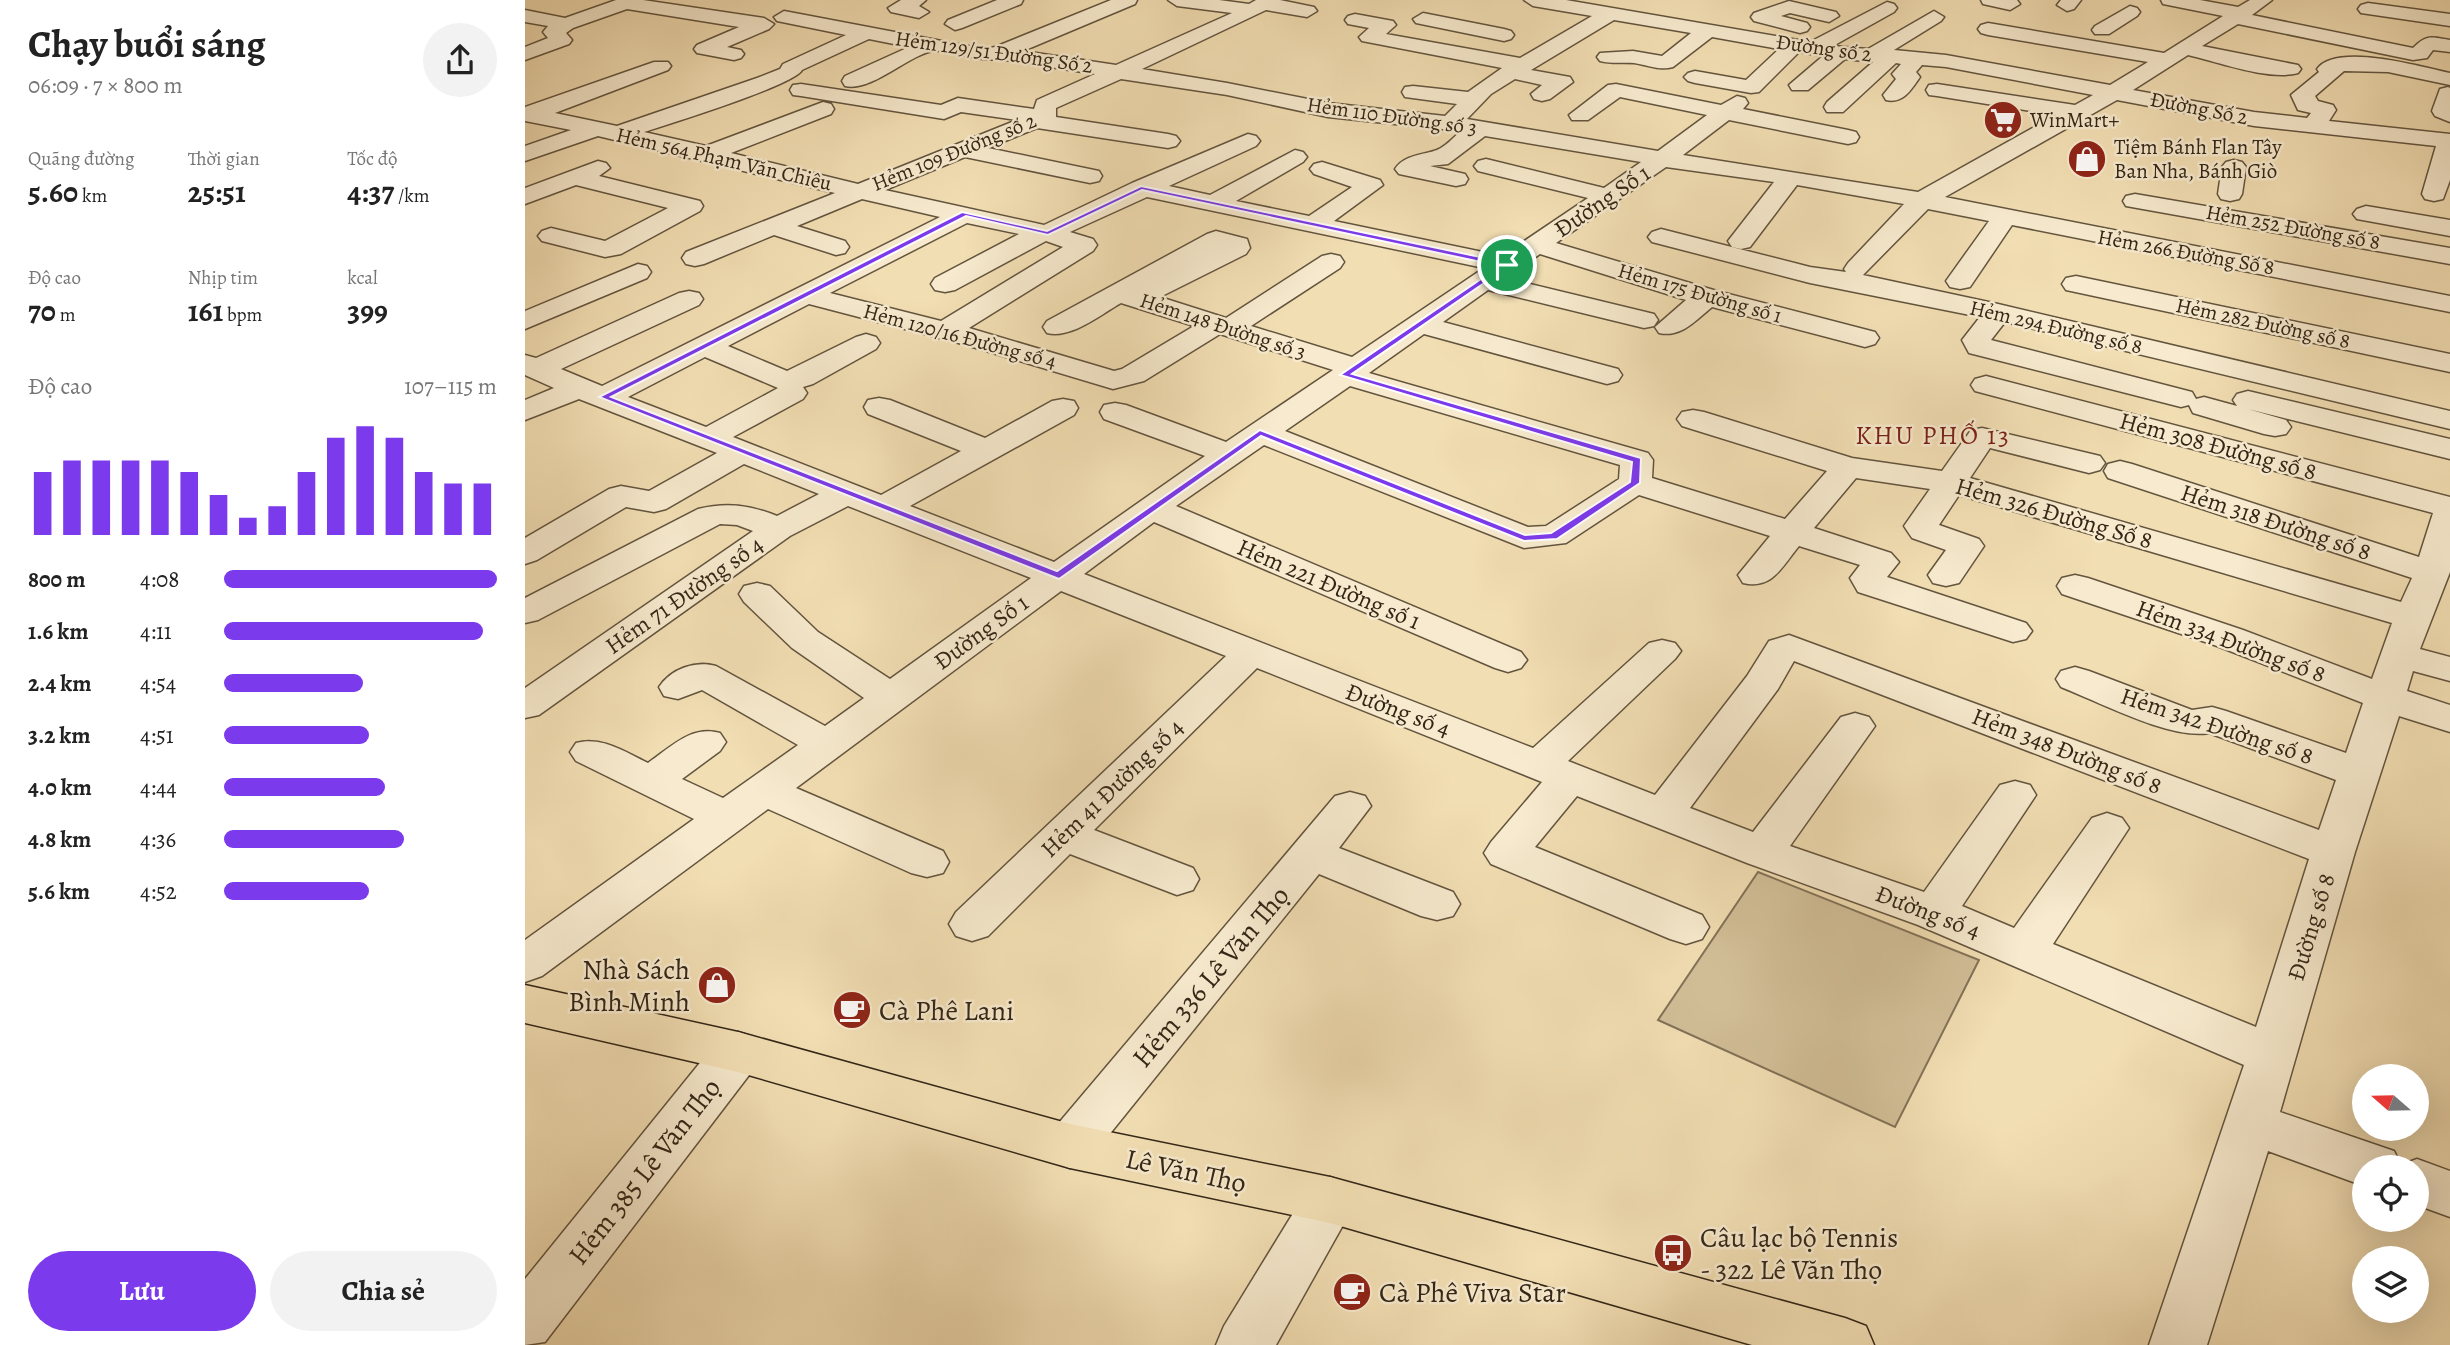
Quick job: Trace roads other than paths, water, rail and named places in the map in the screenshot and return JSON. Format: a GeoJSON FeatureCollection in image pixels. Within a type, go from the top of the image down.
{"type":"FeatureCollection","features":[{"type":"Feature","properties":{"kind":"main road","name":"Lê Văn Thọ"},"geometry":{"type":"LineString","coordinates":[[526,996],[737,1052],[1070,1146],[1331,1200],[1845,1345]]}},
{"type":"Feature","properties":{"kind":"street"},"geometry":{"type":"LineString","coordinates":[[984,21],[1014,0]]}},
{"type":"Feature","properties":{"kind":"street"},"geometry":{"type":"LineString","coordinates":[[1071,0],[1120,3]]}},
{"type":"Feature","properties":{"kind":"street"},"geometry":{"type":"LineString","coordinates":[[1177,0],[1307,10]]}},
{"type":"Feature","properties":{"kind":"street","name":"Đường số 2"},"geometry":{"type":"LineString","coordinates":[[1533,0],[1701,28],[1805,40],[1840,52],[1917,58],[2116,91]]}},
{"type":"Feature","properties":{"kind":"street"},"geometry":{"type":"LineString","coordinates":[[1990,0],[2016,10]]}},
{"type":"Feature","properties":{"kind":"street"},"geometry":{"type":"LineString","coordinates":[[2153,13],[2169,0],[2248,10],[2351,43],[2417,54],[2428,43],[2450,46]]}},
{"type":"Feature","properties":{"kind":"street"},"geometry":{"type":"LineString","coordinates":[[525,54],[562,40],[553,32],[566,24],[626,3],[762,25]]}},
{"type":"Feature","properties":{"kind":"street"},"geometry":{"type":"LineString","coordinates":[[999,53],[1120,3]]}},
{"type":"Feature","properties":{"kind":"street"},"geometry":{"type":"LineString","coordinates":[[734,54],[704,49],[823,4]]}},
{"type":"Feature","properties":{"kind":"street","name":"Hẻm 109 Đường số 2"},"geometry":{"type":"LineString","coordinates":[[530,368],[697,279],[771,226],[1040,119],[1045,105],[1122,72],[1262,5]]}},
{"type":"Feature","properties":{"kind":"street"},"geometry":{"type":"LineString","coordinates":[[1380,6],[1355,20],[1386,25],[1369,37],[1516,68],[1562,82],[1542,94]]}},
{"type":"Feature","properties":{"kind":"street"},"geometry":{"type":"LineString","coordinates":[[1680,71],[1701,28],[1733,13],[1761,8],[1834,7]]}},
{"type":"Feature","properties":{"kind":"street"},"geometry":{"type":"LineString","coordinates":[[2351,43],[2373,10],[2421,7],[2450,20]]}},
{"type":"Feature","properties":{"kind":"street"},"geometry":{"type":"LineString","coordinates":[[1761,8],[1805,40]]}},
{"type":"Feature","properties":{"kind":"street"},"geometry":{"type":"LineString","coordinates":[[1423,19],[1553,46],[1599,64],[1633,57],[1751,87],[1805,40],[1887,8]]}},
{"type":"Feature","properties":{"kind":"street"},"geometry":{"type":"LineString","coordinates":[[1857,269],[1921,200],[2169,61],[2248,10]]}},
{"type":"Feature","properties":{"kind":"street"},"geometry":{"type":"LineString","coordinates":[[2102,30],[2130,12]]}},
{"type":"Feature","properties":{"kind":"street"},"geometry":{"type":"LineString","coordinates":[[1451,123],[1483,89],[1611,13]]}},
{"type":"Feature","properties":{"kind":"street"},"geometry":{"type":"LineString","coordinates":[[958,14],[1041,36]]}},
{"type":"Feature","properties":{"kind":"street"},"geometry":{"type":"LineString","coordinates":[[525,16],[566,24]]}},
{"type":"Feature","properties":{"kind":"street","name":"Hẻm 129/51 Đường Số 2"},"geometry":{"type":"LineString","coordinates":[[784,17],[984,55],[999,53],[1122,72]]}},
{"type":"Feature","properties":{"kind":"street"},"geometry":{"type":"LineString","coordinates":[[1835,107],[1882,56],[1934,17]]}},
{"type":"Feature","properties":{"kind":"street"},"geometry":{"type":"LineString","coordinates":[[2050,19],[2102,30],[2169,61]]}},
{"type":"Feature","properties":{"kind":"street","name":"Hẻm 129/51 Đường Số 2"},"geometry":{"type":"LineString","coordinates":[[525,154],[794,76],[866,33]]}},
{"type":"Feature","properties":{"kind":"street"},"geometry":{"type":"LineString","coordinates":[[1996,33],[2169,61],[2252,64],[2291,69]]}},
{"type":"Feature","properties":{"kind":"street"},"geometry":{"type":"LineString","coordinates":[[853,81],[930,45]]}},
{"type":"Feature","properties":{"kind":"street"},"geometry":{"type":"LineString","coordinates":[[1986,68],[2005,48],[2057,55]]}},
{"type":"Feature","properties":{"kind":"street"},"geometry":{"type":"LineString","coordinates":[[1800,85],[1840,52]]}},
{"type":"Feature","properties":{"kind":"street"},"geometry":{"type":"LineString","coordinates":[[1893,95],[1909,78],[1903,74],[1917,58]]}},
{"type":"Feature","properties":{"kind":"street"},"geometry":{"type":"LineString","coordinates":[[2370,118],[2319,118],[2306,105],[2307,100],[2302,95],[2324,74],[2354,62],[2449,96]]}},
{"type":"Feature","properties":{"kind":"street"},"geometry":{"type":"LineString","coordinates":[[527,120],[661,66]]}},
{"type":"Feature","properties":{"kind":"street","name":"Hẻm 110 Đường số 3"},"geometry":{"type":"LineString","coordinates":[[1122,72],[1227,89],[1328,110],[1451,123],[1662,159]]}},
{"type":"Feature","properties":{"kind":"street"},"geometry":{"type":"LineString","coordinates":[[2324,74],[2344,84]]}},
{"type":"Feature","properties":{"kind":"street"},"geometry":{"type":"LineString","coordinates":[[794,76],[944,112],[958,105],[1168,141]]}},
{"type":"Feature","properties":{"kind":"street"},"geometry":{"type":"LineString","coordinates":[[1580,115],[1616,90],[1731,108],[1848,137]]}},
{"type":"Feature","properties":{"kind":"street"},"geometry":{"type":"LineString","coordinates":[[1937,90],[2077,112]]}},
{"type":"Feature","properties":{"kind":"street","name":"Đường Số 2"},"geometry":{"type":"LineString","coordinates":[[2116,91],[2253,119],[2319,118],[2449,141]]}},
{"type":"Feature","properties":{"kind":"street"},"geometry":{"type":"LineString","coordinates":[[1413,92],[1473,99]]}},
{"type":"Feature","properties":{"kind":"street"},"geometry":{"type":"LineString","coordinates":[[1662,159],[1731,108]]}},
{"type":"Feature","properties":{"kind":"street"},"geometry":{"type":"LineString","coordinates":[[707,154],[823,109]]}},
{"type":"Feature","properties":{"kind":"street"},"geometry":{"type":"LineString","coordinates":[[763,112],[796,120]]}},
{"type":"Feature","properties":{"kind":"street","name":"Hẻm 564 Phạm Văn Chiêu"},"geometry":{"type":"LineString","coordinates":[[527,120],[556,120],[664,143],[857,191],[1045,233],[1084,245],[945,331]]}},
{"type":"Feature","properties":{"kind":"street"},"geometry":{"type":"LineString","coordinates":[[1456,180],[1406,169],[1430,157],[1440,159],[1480,128]]}},
{"type":"Feature","properties":{"kind":"street"},"geometry":{"type":"LineString","coordinates":[[945,284],[1045,233],[1248,141]]}},
{"type":"Feature","properties":{"kind":"street"},"geometry":{"type":"LineString","coordinates":[[2434,194],[2449,141]]}},
{"type":"Feature","properties":{"kind":"street"},"geometry":{"type":"LineString","coordinates":[[525,197],[664,143]]}},
{"type":"Feature","properties":{"kind":"street"},"geometry":{"type":"LineString","coordinates":[[963,150],[1081,170],[1031,186]]}},
{"type":"Feature","properties":{"kind":"street"},"geometry":{"type":"LineString","coordinates":[[1215,203],[1295,157]]}},
{"type":"Feature","properties":{"kind":"street","name":"Đường Số 1"},"geometry":{"type":"LineString","coordinates":[[526,996],[727,817],[763,790],[1151,508],[1662,159],[1791,177],[1921,200]]}},
{"type":"Feature","properties":{"kind":"street"},"geometry":{"type":"LineString","coordinates":[[1486,166],[1608,196]]}},
{"type":"Feature","properties":{"kind":"street"},"geometry":{"type":"LineString","coordinates":[[2179,185],[2242,196],[2234,167]]}},
{"type":"Feature","properties":{"kind":"street"},"geometry":{"type":"LineString","coordinates":[[1313,224],[1371,185],[1322,169]]}},
{"type":"Feature","properties":{"kind":"street"},"geometry":{"type":"LineString","coordinates":[[551,236],[605,249],[612,248],[691,206],[573,177]]}},
{"type":"Feature","properties":{"kind":"street"},"geometry":{"type":"LineString","coordinates":[[1741,241],[1791,177]]}},
{"type":"Feature","properties":{"kind":"street"},"geometry":{"type":"LineString","coordinates":[[1141,188],[1313,224],[1495,273],[1656,324],[1707,297]]}},
{"type":"Feature","properties":{"kind":"street","name":"Hẻm 266 Đường Số 8"},"geometry":{"type":"LineString","coordinates":[[1921,200],[2450,304]]}},
{"type":"Feature","properties":{"kind":"street","name":"Hẻm 252 Đường số 8"},"geometry":{"type":"LineString","coordinates":[[2135,201],[2450,256]]}},
{"type":"Feature","properties":{"kind":"street"},"geometry":{"type":"LineString","coordinates":[[2348,212],[2450,228]]}},
{"type":"Feature","properties":{"kind":"street"},"geometry":{"type":"LineString","coordinates":[[525,411],[591,393],[704,346],[965,214]]}},
{"type":"Feature","properties":{"kind":"street"},"geometry":{"type":"LineString","coordinates":[[1960,281],[2004,218]]}},
{"type":"Feature","properties":{"kind":"street"},"geometry":{"type":"LineString","coordinates":[[771,226],[836,247]]}},
{"type":"Feature","properties":{"kind":"street","name":"Hẻm 282 Đường số 8"},"geometry":{"type":"LineString","coordinates":[[2101,236],[2072,294],[2450,363]]}},
{"type":"Feature","properties":{"kind":"street","name":"Hẻm 294 Đường số 8"},"geometry":{"type":"LineString","coordinates":[[1661,237],[1809,275],[2143,338],[2450,420]]}},
{"type":"Feature","properties":{"kind":"street","name":"Hẻm 175 Đường số 1"},"geometry":{"type":"LineString","coordinates":[[1536,245],[1707,297],[1865,338]]}},
{"type":"Feature","properties":{"kind":"street"},"geometry":{"type":"LineString","coordinates":[[1223,326],[1331,262]]}},
{"type":"Feature","properties":{"kind":"street"},"geometry":{"type":"LineString","coordinates":[[525,321],[538,305],[639,272]]}},
{"type":"Feature","properties":{"kind":"street"},"geometry":{"type":"LineString","coordinates":[[697,279],[754,321]]}},
{"type":"Feature","properties":{"kind":"street"},"geometry":{"type":"LineString","coordinates":[[2364,330],[2376,288]]}},
{"type":"Feature","properties":{"kind":"street","name":"Hẻm 120/16 Đường số 4"},"geometry":{"type":"LineString","coordinates":[[806,295],[945,331],[1113,380],[1133,375],[1223,326]]}},
{"type":"Feature","properties":{"kind":"street","name":"Hẻm 148 Đường số 3"},"geometry":{"type":"LineString","coordinates":[[1057,327],[1128,296],[1350,371],[1637,460],[1635,483]]}},
{"type":"Feature","properties":{"kind":"street"},"geometry":{"type":"LineString","coordinates":[[1998,312],[1976,340],[1979,347],[2193,397],[2450,449]]}},
{"type":"Feature","properties":{"kind":"street"},"geometry":{"type":"LineString","coordinates":[[1419,324],[1607,374]]}},
{"type":"Feature","properties":{"kind":"street"},"geometry":{"type":"LineString","coordinates":[[704,346],[784,381],[802,378],[866,342]]}},
{"type":"Feature","properties":{"kind":"street","name":"Đường số 4"},"geometry":{"type":"LineString","coordinates":[[530,368],[1663,814],[1934,913],[2271,1055]]}},
{"type":"Feature","properties":{"kind":"street","name":"Hẻm 308 Đường số 8"},"geometry":{"type":"LineString","coordinates":[[1986,385],[2444,540]]}},
{"type":"Feature","properties":{"kind":"street"},"geometry":{"type":"LineString","coordinates":[[708,438],[792,393]]}},
{"type":"Feature","properties":{"kind":"street"},"geometry":{"type":"LineString","coordinates":[[2193,397],[2329,445],[2450,471]]}},
{"type":"Feature","properties":{"kind":"street"},"geometry":{"type":"LineString","coordinates":[[879,407],[984,449]]}},
{"type":"Feature","properties":{"kind":"street"},"geometry":{"type":"LineString","coordinates":[[883,507],[984,449],[1063,408]]}},
{"type":"Feature","properties":{"kind":"street"},"geometry":{"type":"LineString","coordinates":[[1115,412],[1228,454]]}},
{"type":"Feature","properties":{"kind":"street","name":"Hẻm 326 Đường Số 8"},"geometry":{"type":"LineString","coordinates":[[1693,419],[1848,467],[1949,482],[2406,636],[2450,669]]}},
{"type":"Feature","properties":{"kind":"street"},"geometry":{"type":"LineString","coordinates":[[1260,432],[1524,538],[1554,536],[1635,483],[1916,554]]}},
{"type":"Feature","properties":{"kind":"street","name":"Hẻm 318 Đường số 8"},"geometry":{"type":"LineString","coordinates":[[1949,482],[1982,437],[2104,467],[2444,540]]}},
{"type":"Feature","properties":{"kind":"street"},"geometry":{"type":"LineString","coordinates":[[525,553],[621,496],[654,502],[743,452]]}},
{"type":"Feature","properties":{"kind":"street"},"geometry":{"type":"LineString","coordinates":[[1756,575],[1848,467]]}},
{"type":"Feature","properties":{"kind":"street"},"geometry":{"type":"LineString","coordinates":[[1946,575],[1967,546],[1921,528],[1949,482]]}},
{"type":"Feature","properties":{"kind":"street","name":"Hẻm 71 Đường số 4"},"geometry":{"type":"LineString","coordinates":[[525,706],[778,529],[847,493]]}},
{"type":"Feature","properties":{"kind":"street","name":"Hẻm 221 Đường số 1"},"geometry":{"type":"LineString","coordinates":[[1151,508],[1508,660]]}},
{"type":"Feature","properties":{"kind":"street"},"geometry":{"type":"LineString","coordinates":[[525,612],[711,516],[726,511],[740,513],[778,529]]}},
{"type":"Feature","properties":{"kind":"street"},"geometry":{"type":"LineString","coordinates":[[1798,526],[1879,560],[1881,562],[1868,578],[1871,584],[2013,631]]}},
{"type":"Feature","properties":{"kind":"street","name":"Đường số 8"},"geometry":{"type":"LineString","coordinates":[[2178,1345],[2251,1123],[2359,773],[2406,636],[2444,540]]}},
{"type":"Feature","properties":{"kind":"street","name":"Hẻm 334 Đường số 8"},"geometry":{"type":"LineString","coordinates":[[2075,586],[2230,638],[2386,698],[2450,719]]}},
{"type":"Feature","properties":{"kind":"street"},"geometry":{"type":"LineString","coordinates":[[757,594],[805,640],[891,698]]}},
{"type":"Feature","properties":{"kind":"street","name":"Hẻm 348 Đường số 8"},"geometry":{"type":"LineString","coordinates":[[1663,814],[1764,681],[1782,649],[1789,646],[2333,852]]}},
{"type":"Feature","properties":{"kind":"street","name":"Hẻm 41 Đường số 4"},"geometry":{"type":"LineString","coordinates":[[972,924],[1252,652]]}},
{"type":"Feature","properties":{"kind":"street"},"geometry":{"type":"LineString","coordinates":[[1662,652],[1554,771],[1506,853],[1686,927]]}},
{"type":"Feature","properties":{"kind":"street"},"geometry":{"type":"LineString","coordinates":[[678,687],[702,674],[827,744]]}},
{"type":"Feature","properties":{"kind":"street","name":"Hẻm 342 Đường số 8"},"geometry":{"type":"LineString","coordinates":[[2075,679],[2184,721],[2195,723],[2212,720],[2359,773]]}},
{"type":"Feature","properties":{"kind":"street"},"geometry":{"type":"LineString","coordinates":[[1762,852],[1855,726]]}},
{"type":"Feature","properties":{"kind":"street"},"geometry":{"type":"LineString","coordinates":[[651,781],[706,742]]}},
{"type":"Feature","properties":{"kind":"street"},"geometry":{"type":"LineString","coordinates":[[590,752],[727,817]]}},
{"type":"Feature","properties":{"kind":"street"},"geometry":{"type":"LineString","coordinates":[[763,790],[927,862]]}},
{"type":"Feature","properties":{"kind":"street"},"geometry":{"type":"LineString","coordinates":[[1934,913],[2015,795]]}},
{"type":"Feature","properties":{"kind":"street","name":"Hẻm 336 Lê Văn Thọ"},"geometry":{"type":"LineString","coordinates":[[1070,1146],[1350,806]]}},
{"type":"Feature","properties":{"kind":"street"},"geometry":{"type":"LineString","coordinates":[[2024,950],[2107,828]]}},
{"type":"Feature","properties":{"kind":"street"},"geometry":{"type":"LineString","coordinates":[[1064,835],[1177,879]]}},
{"type":"Feature","properties":{"kind":"street"},"geometry":{"type":"LineString","coordinates":[[1311,854],[1437,904]]}},
{"type":"Feature","properties":{"kind":"street","name":"Hẻm 385 Lê Văn Thọ"},"geometry":{"type":"LineString","coordinates":[[525,1323],[737,1052]]}},
{"type":"Feature","properties":{"kind":"street"},"geometry":{"type":"LineString","coordinates":[[2251,1123],[2352,1159]]}},
{"type":"Feature","properties":{"kind":"street"},"geometry":{"type":"LineString","coordinates":[[2429,1186],[2450,1194]]}},
{"type":"Feature","properties":{"kind":"street"},"geometry":{"type":"LineString","coordinates":[[1245,1345],[1331,1200]]}},
{"type":"Feature","properties":{"kind":"place","name":"WinMart+"},"geometry":{"type":"Point","coordinates":[2003,120]}},
{"type":"Feature","properties":{"kind":"place","name":"Tiệm Bánh Flan Tây Ban Nha, Bánh Giò"},"geometry":{"type":"Point","coordinates":[2087,159]}},
{"type":"Feature","properties":{"kind":"place","name":"Nhà Sách Bình Minh"},"geometry":{"type":"Point","coordinates":[717,985]}},
{"type":"Feature","properties":{"kind":"place","name":"Cà Phê Lani"},"geometry":{"type":"Point","coordinates":[852,1010]}},
{"type":"Feature","properties":{"kind":"place","name":"Câu lạc bộ Tennis - 322 Lê Văn Thọ"},"geometry":{"type":"Point","coordinates":[1673,1253]}},
{"type":"Feature","properties":{"kind":"place","name":"Cà Phê Viva Star"},"geometry":{"type":"Point","coordinates":[1352,1292]}},
{"type":"Feature","properties":{"kind":"district","name":"KHU PHỐ 13"},"geometry":{"type":"Point","coordinates":[1933,435]}}]}
